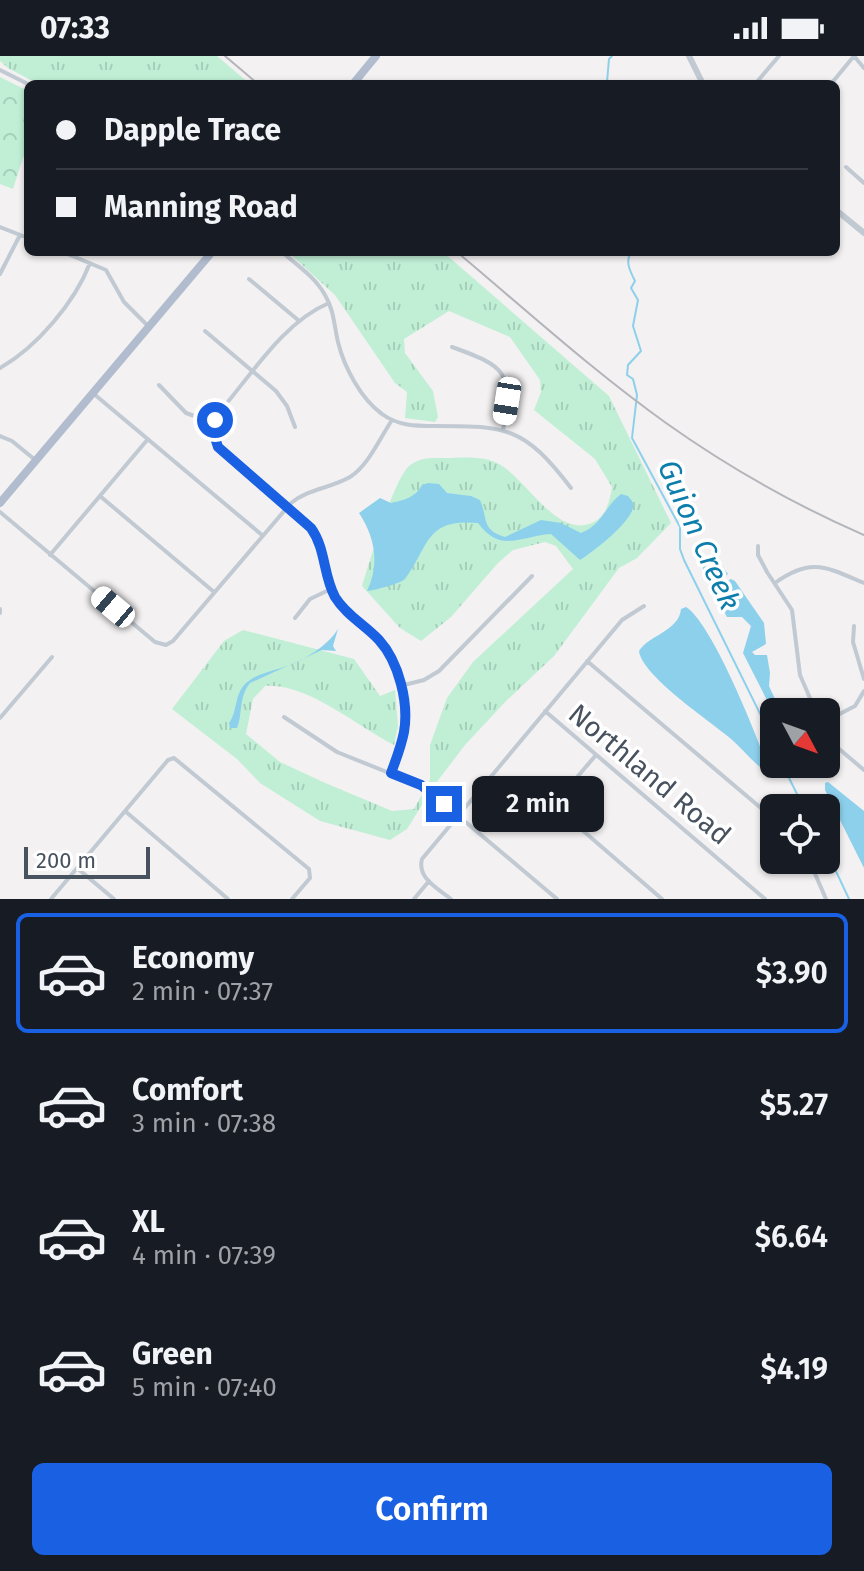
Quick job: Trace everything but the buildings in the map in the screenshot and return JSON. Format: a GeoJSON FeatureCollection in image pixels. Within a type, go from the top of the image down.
{"type":"FeatureCollection","features":[{"type":"Feature","properties":{"kind":"main road"},"geometry":{"type":"LineString","coordinates":[[356,80],[376,56]]}},
{"type":"Feature","properties":{"kind":"main road"},"geometry":{"type":"LineString","coordinates":[[0,503],[209,256]]}},
{"type":"Feature","properties":{"kind":"street"},"geometry":{"type":"LineString","coordinates":[[689,56],[701,80]]}},
{"type":"Feature","properties":{"kind":"street"},"geometry":{"type":"LineString","coordinates":[[759,80],[779,56]]}},
{"type":"Feature","properties":{"kind":"street"},"geometry":{"type":"LineString","coordinates":[[834,80],[854,56],[864,68]]}},
{"type":"Feature","properties":{"kind":"street"},"geometry":{"type":"LineString","coordinates":[[0,70],[24,82]]}},
{"type":"Feature","properties":{"kind":"street"},"geometry":{"type":"LineString","coordinates":[[846,167],[864,183]]}},
{"type":"Feature","properties":{"kind":"street"},"geometry":{"type":"LineString","coordinates":[[840,213],[864,233]]}},
{"type":"Feature","properties":{"kind":"street"},"geometry":{"type":"LineString","coordinates":[[0,227],[24,236]]}},
{"type":"Feature","properties":{"kind":"street"},"geometry":{"type":"LineString","coordinates":[[0,274],[20,235]]}},
{"type":"Feature","properties":{"kind":"street"},"geometry":{"type":"LineString","coordinates":[[73,256],[108,271],[124,302],[148,326]]}},
{"type":"Feature","properties":{"kind":"street"},"geometry":{"type":"LineString","coordinates":[[287,256],[317,283],[329,303],[338,342],[349,370],[371,404],[392,420],[415,426],[483,426],[503,430],[534,447],[571,488]]}},
{"type":"Feature","properties":{"kind":"street"},"geometry":{"type":"LineString","coordinates":[[0,368],[32,345],[74,295],[90,263]]}},
{"type":"Feature","properties":{"kind":"street"},"geometry":{"type":"LineString","coordinates":[[249,279],[298,320]]}},
{"type":"Feature","properties":{"kind":"street"},"geometry":{"type":"LineString","coordinates":[[329,303],[298,320],[217,415],[214,439],[222,452],[306,523],[317,536],[331,589],[346,611],[384,646],[395,666],[404,713],[404,733],[391,773]]}},
{"type":"Feature","properties":{"kind":"street"},"geometry":{"type":"LineString","coordinates":[[205,331],[280,396],[295,427]]}},
{"type":"Feature","properties":{"kind":"street"},"geometry":{"type":"LineString","coordinates":[[452,347],[487,360],[503,375],[508,395],[503,430]]}},
{"type":"Feature","properties":{"kind":"street"},"geometry":{"type":"LineString","coordinates":[[159,385],[182,411],[214,423]]}},
{"type":"Feature","properties":{"kind":"street"},"geometry":{"type":"LineString","coordinates":[[92,393],[262,536]]}},
{"type":"Feature","properties":{"kind":"street"},"geometry":{"type":"LineString","coordinates":[[0,512],[156,643],[164,645],[173,641],[287,507],[299,496],[352,476],[392,420]]}},
{"type":"Feature","properties":{"kind":"street"},"geometry":{"type":"LineString","coordinates":[[0,436],[12,441],[36,461]]}},
{"type":"Feature","properties":{"kind":"street"},"geometry":{"type":"LineString","coordinates":[[50,555],[148,439]]}},
{"type":"Feature","properties":{"kind":"street"},"geometry":{"type":"LineString","coordinates":[[100,496],[214,593]]}},
{"type":"Feature","properties":{"kind":"street"},"geometry":{"type":"LineString","coordinates":[[758,546],[758,555],[792,610],[800,675],[810,698]]}},
{"type":"Feature","properties":{"kind":"street"},"geometry":{"type":"LineString","coordinates":[[775,583],[790,572],[810,566],[831,569],[864,583]]}},
{"type":"Feature","properties":{"kind":"street"},"geometry":{"type":"LineString","coordinates":[[400,686],[424,680],[439,671],[532,576]]}},
{"type":"Feature","properties":{"kind":"street"},"geometry":{"type":"LineString","coordinates":[[295,618],[310,599],[331,589]]}},
{"type":"Feature","properties":{"kind":"street"},"geometry":{"type":"LineString","coordinates":[[451,899],[422,873],[421,863],[625,617],[644,606]]}},
{"type":"Feature","properties":{"kind":"street"},"geometry":{"type":"LineString","coordinates":[[854,626],[853,642],[864,679]]}},
{"type":"Feature","properties":{"kind":"street"},"geometry":{"type":"LineString","coordinates":[[0,718],[52,657]]}},
{"type":"Feature","properties":{"kind":"street"},"geometry":{"type":"LineString","coordinates":[[587,661],[760,807]]}},
{"type":"Feature","properties":{"kind":"street"},"geometry":{"type":"LineString","coordinates":[[840,714],[855,706],[864,691]]}},
{"type":"Feature","properties":{"kind":"street","name":"Northland Road"},"geometry":{"type":"LineString","coordinates":[[545,711],[765,899]]}},
{"type":"Feature","properties":{"kind":"street"},"geometry":{"type":"LineString","coordinates":[[284,717],[328,748],[424,787],[557,899]]}},
{"type":"Feature","properties":{"kind":"street"},"geometry":{"type":"LineString","coordinates":[[840,749],[864,770]]}},
{"type":"Feature","properties":{"kind":"street"},"geometry":{"type":"LineString","coordinates":[[596,755],[559,801],[562,815],[662,899]]}},
{"type":"Feature","properties":{"kind":"street"},"geometry":{"type":"LineString","coordinates":[[51,899],[168,760],[173,758],[311,872],[310,878],[292,899]]}},
{"type":"Feature","properties":{"kind":"street"},"geometry":{"type":"LineString","coordinates":[[125,811],[228,899]]}},
{"type":"Feature","properties":{"kind":"street"},"geometry":{"type":"LineString","coordinates":[[77,868],[114,899]]}},
{"type":"Feature","properties":{"kind":"street"},"geometry":{"type":"LineString","coordinates":[[815,874],[826,899]]}},
{"type":"Feature","properties":{"kind":"street"},"geometry":{"type":"LineString","coordinates":[[414,899],[429,881]]}},
{"type":"Feature","properties":{"kind":"green space"},"geometry":{"type":"Polygon","coordinates":[[[0,56],[217,56],[245,80],[30,80],[0,61],[0,56]]]}},
{"type":"Feature","properties":{"kind":"green space"},"geometry":{"type":"Polygon","coordinates":[[[0,77],[24,89],[24,155],[13,189],[0,184],[0,77]]]}},
{"type":"Feature","properties":{"kind":"green space"},"geometry":{"type":"Polygon","coordinates":[[[292,256],[448,256],[609,396],[671,523],[637,558],[619,568],[554,656],[465,745],[433,787],[407,829],[390,840],[320,821],[260,783],[237,759],[172,709],[224,641],[243,630],[354,659],[380,696],[395,690],[398,726],[394,745],[315,698],[281,687],[265,686],[253,699],[246,734],[280,762],[323,782],[392,811],[414,809],[430,780],[430,745],[447,698],[473,662],[573,569],[556,546],[545,542],[513,550],[451,617],[421,641],[400,628],[362,586],[382,522],[403,474],[413,463],[426,459],[493,461],[510,471],[554,515],[579,525],[592,523],[601,517],[612,487],[595,459],[534,410],[541,392],[540,380],[510,337],[449,311],[404,339],[405,353],[433,391],[438,417],[435,422],[405,418],[407,392],[395,383],[335,295],[292,256]]]}},
{"type":"Feature","properties":{"kind":"water"},"geometry":{"type":"Polygon","coordinates":[[[428,483],[439,484],[447,493],[480,500],[486,523],[492,531],[505,537],[541,520],[561,523],[581,533],[594,525],[621,494],[628,496],[633,508],[618,529],[580,560],[551,534],[503,541],[486,532],[478,523],[448,525],[431,536],[405,579],[367,591],[373,571],[374,551],[359,513],[380,498],[391,503],[409,498],[428,483]]]}},
{"type":"Feature","properties":{"kind":"water"},"geometry":{"type":"Polygon","coordinates":[[[710,562],[720,563],[728,574],[719,581],[720,585],[731,579],[735,581],[764,623],[766,644],[752,652],[767,655],[769,686],[775,698],[766,698],[743,653],[751,626],[742,617],[727,617],[704,575],[703,567],[710,562]]]}},
{"type":"Feature","properties":{"kind":"water"},"geometry":{"type":"Polygon","coordinates":[[[686,607],[697,617],[720,656],[760,747],[760,767],[730,738],[664,685],[643,661],[639,651],[675,623],[681,609],[686,607]]]}},
{"type":"Feature","properties":{"kind":"water"},"geometry":{"type":"Polygon","coordinates":[[[338,629],[333,646],[336,651],[322,650],[304,658],[327,642],[338,629]]]}},
{"type":"Feature","properties":{"kind":"water"},"geometry":{"type":"Polygon","coordinates":[[[288,666],[250,683],[244,694],[237,728],[230,728],[242,687],[258,675],[288,666]]]}},
{"type":"Feature","properties":{"kind":"water"},"geometry":{"type":"Polygon","coordinates":[[[828,782],[864,811],[864,868],[840,820],[840,794],[827,794],[825,783],[828,782]]]}},
{"type":"Feature","properties":{"kind":"waterway","name":"Guion Creek"},"geometry":{"type":"LineString","coordinates":[[607,80],[612,56]]}},
{"type":"Feature","properties":{"kind":"waterway","name":"Guion Creek"},"geometry":{"type":"LineString","coordinates":[[629,256],[628,263],[635,281],[631,288],[638,300],[633,326],[641,351],[628,365],[627,375],[633,379],[637,395],[632,438],[680,527],[680,549],[684,560],[760,714]]}},
{"type":"Feature","properties":{"kind":"waterway","name":"Guion Creek"},"geometry":{"type":"LineString","coordinates":[[789,778],[797,794]]}},
{"type":"Feature","properties":{"kind":"waterway","name":"Guion Creek"},"geometry":{"type":"LineString","coordinates":[[837,874],[849,899]]}},
{"type":"Feature","properties":{"kind":"railway"},"geometry":{"type":"LineString","coordinates":[[225,56],[253,80]]}},
{"type":"Feature","properties":{"kind":"railway"},"geometry":{"type":"LineString","coordinates":[[462,256],[586,361],[666,423],[762,484],[864,535]]}},
{"type":"Feature","properties":{"kind":"route"},"geometry":{"type":"LineString","coordinates":[[215,420],[213,431],[218,447],[311,528],[317,536],[327,578],[339,603],[377,638],[392,659],[402,693],[405,721],[401,746],[391,773],[421,785],[444,804]]}}]}
